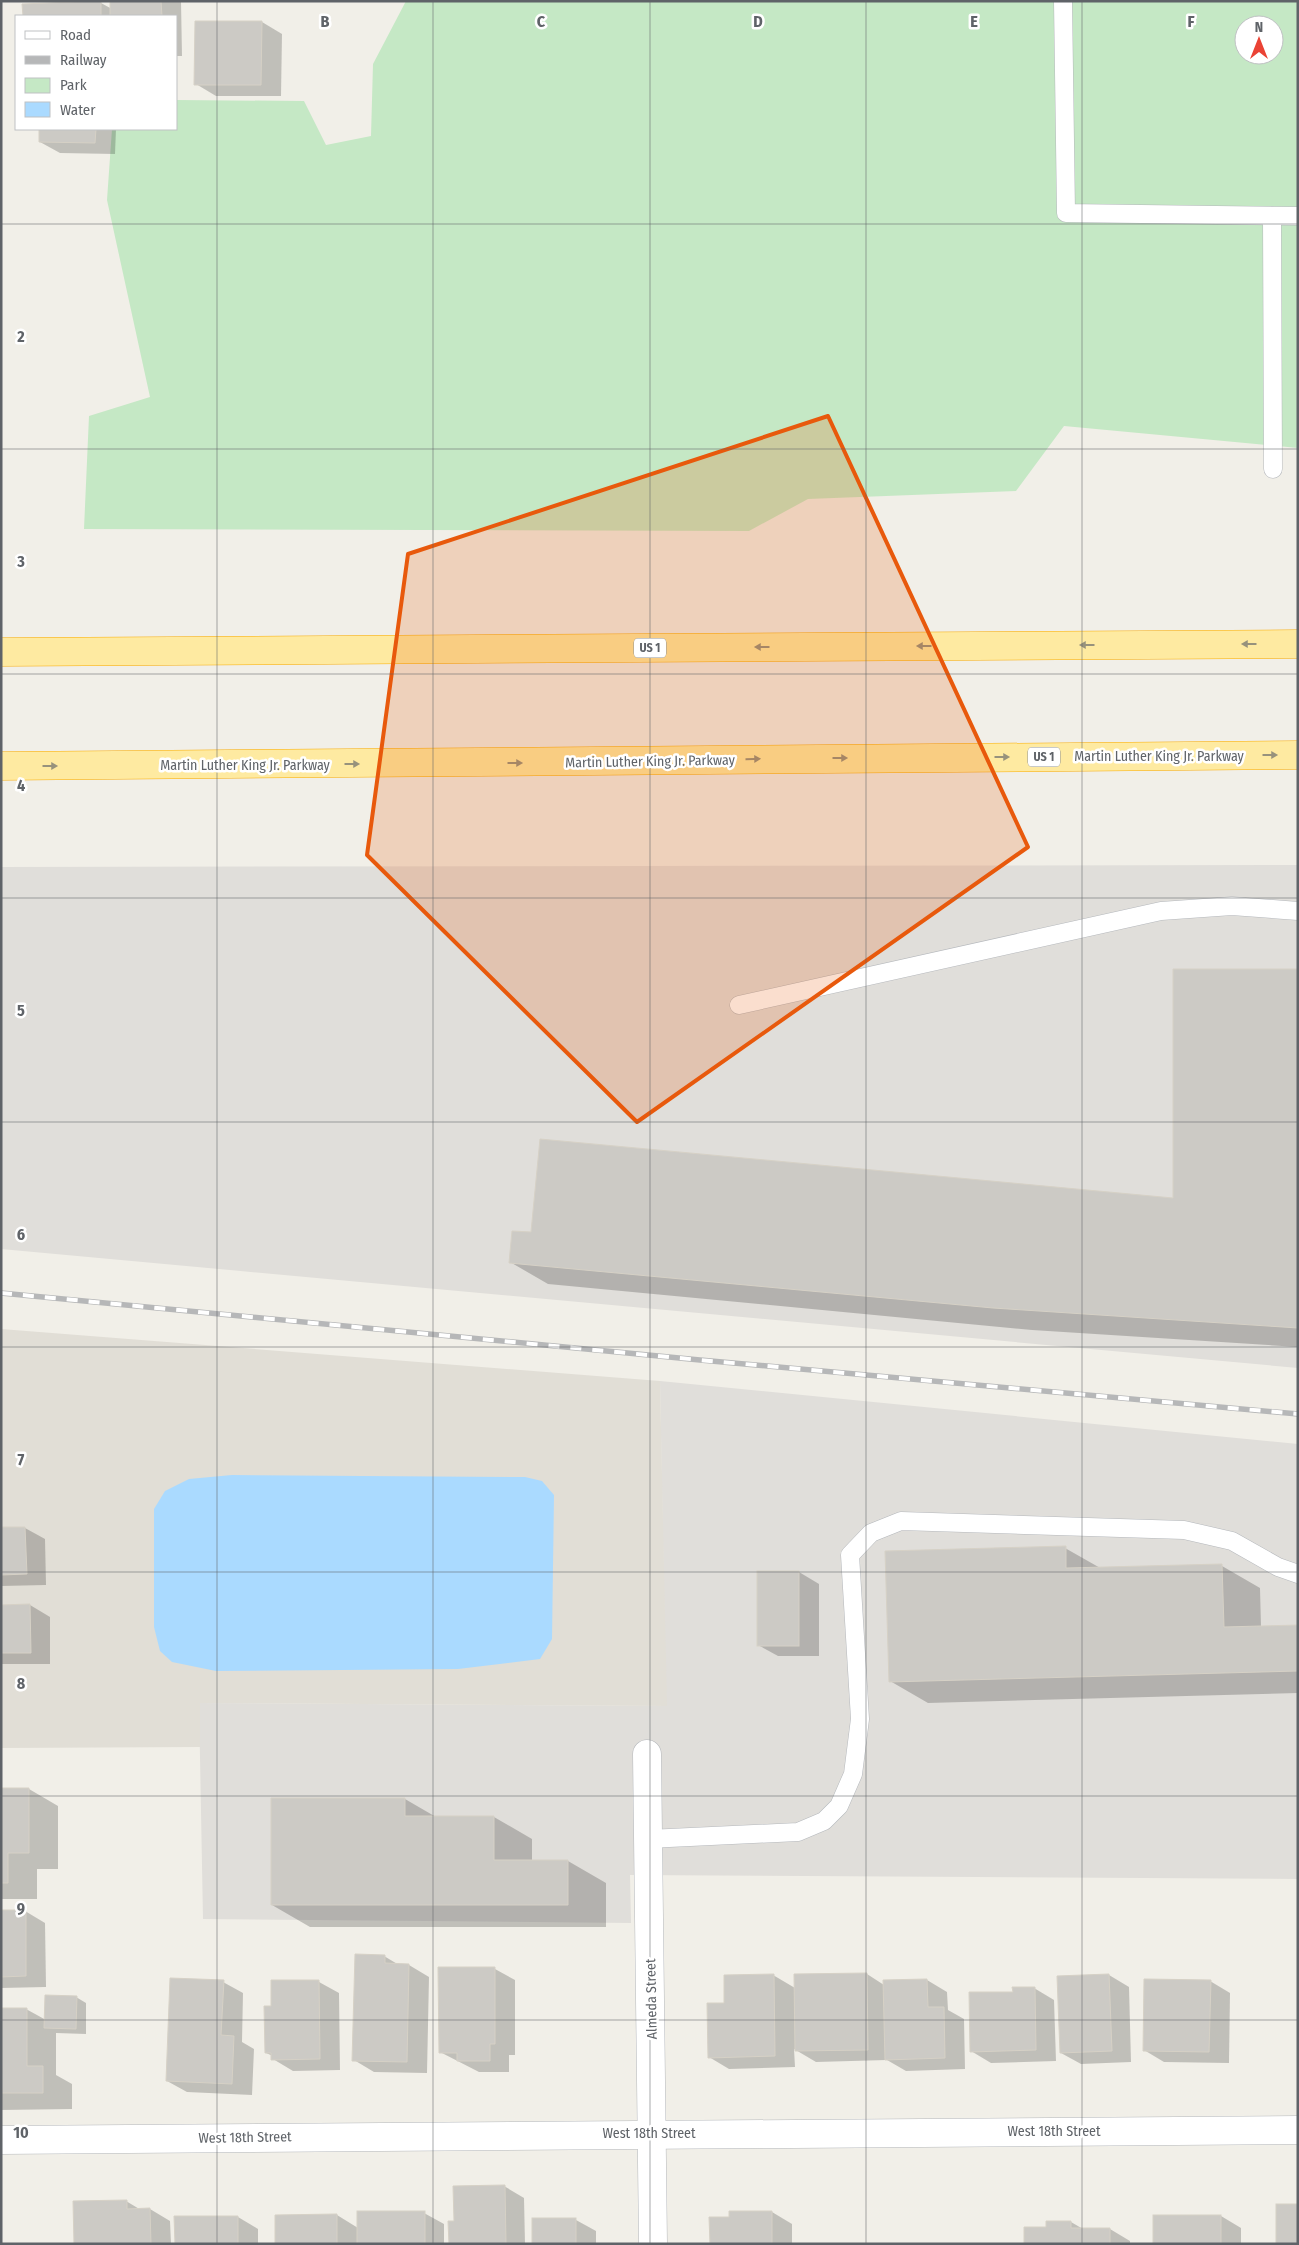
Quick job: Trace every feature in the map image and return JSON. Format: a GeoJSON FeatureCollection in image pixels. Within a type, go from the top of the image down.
{"type":"FeatureCollection","features":[{"type":"Feature","properties":{"kind":"highway","name":"US 1"},"geometry":{"type":"LineString","coordinates":[[1,652],[1298,644]]}},
{"type":"Feature","properties":{"kind":"highway","name":"Martin Luther King Jr. Parkway"},"geometry":{"type":"LineString","coordinates":[[1,766],[1298,755]]}},
{"type":"Feature","properties":{"kind":"street","name":"Almeda Street"},"geometry":{"type":"LineString","coordinates":[[647,1754],[654,2244]]}},
{"type":"Feature","properties":{"kind":"street","name":"West 18th Street"},"geometry":{"type":"LineString","coordinates":[[1,2140],[653,2133],[1298,2130]]}},
{"type":"Feature","properties":{"kind":"lane"},"geometry":{"type":"LineString","coordinates":[[1062,1],[1066,213],[1298,216]]}},
{"type":"Feature","properties":{"kind":"lane"},"geometry":{"type":"LineString","coordinates":[[1272,216],[1273,469]]}},
{"type":"Feature","properties":{"kind":"lane"},"geometry":{"type":"LineString","coordinates":[[739,1005],[1161,911],[1232,906],[1298,911]]}},
{"type":"Feature","properties":{"kind":"lane"},"geometry":{"type":"LineString","coordinates":[[648,1840],[798,1832],[824,1821],[839,1806],[852,1774],[860,1718],[850,1555],[871,1533],[901,1521],[1184,1530],[1232,1541],[1278,1568],[1298,1574]]}},
{"type":"Feature","properties":{"kind":"highlighted area"},"geometry":{"type":"Polygon","coordinates":[[[828,416],[1028,847],[637,1122],[367,855],[408,554],[828,416]]]}},
{"type":"Feature","properties":{"kind":"shaded area"},"geometry":{"type":"Polygon","coordinates":[[[1298,865],[1298,1368],[1,1249],[1,867],[1298,865]]]}},
{"type":"Feature","properties":{"kind":"shaded area"},"geometry":{"type":"Polygon","coordinates":[[[1,1329],[660,1381],[667,1706],[200,1703],[200,1747],[1,1748],[1,1329]]]}},
{"type":"Feature","properties":{"kind":"shaded area"},"geometry":{"type":"Polygon","coordinates":[[[660,1381],[1298,1444],[1298,1879],[630,1875],[631,1923],[203,1919],[199,1703],[666,1706],[660,1381]]]}},
{"type":"Feature","properties":{"kind":"green space"},"geometry":{"type":"Polygon","coordinates":[[[406,1],[1298,1],[1298,448],[1064,426],[1016,491],[808,499],[749,531],[84,529],[89,416],[150,397],[107,200],[112,130],[178,130],[178,100],[304,101],[326,145],[371,136],[373,64],[406,1]]]}},
{"type":"Feature","properties":{"kind":"water"},"geometry":{"type":"Polygon","coordinates":[[[232,1475],[525,1477],[542,1481],[554,1495],[552,1639],[540,1659],[458,1669],[216,1671],[172,1662],[160,1651],[154,1627],[154,1509],[165,1491],[189,1479],[232,1475]]]}},
{"type":"Feature","properties":{"kind":"building"},"geometry":{"type":"Polygon","coordinates":[[[101,1],[101,15],[23,15],[22,4],[101,1]]]}},
{"type":"Feature","properties":{"kind":"building"},"geometry":{"type":"Polygon","coordinates":[[[110,1],[161,1],[162,15],[110,15],[110,1]]]}},
{"type":"Feature","properties":{"kind":"building"},"geometry":{"type":"Polygon","coordinates":[[[195,21],[262,21],[261,85],[194,85],[195,21]]]}},
{"type":"Feature","properties":{"kind":"building"},"geometry":{"type":"Polygon","coordinates":[[[39,130],[96,130],[95,143],[39,142],[39,130]]]}},
{"type":"Feature","properties":{"kind":"building"},"geometry":{"type":"Polygon","coordinates":[[[1173,969],[1298,969],[1298,1328],[993,1308],[509,1263],[512,1231],[531,1232],[540,1139],[1173,1198],[1173,969]]]}},
{"type":"Feature","properties":{"kind":"building"},"geometry":{"type":"Polygon","coordinates":[[[1,1527],[25,1527],[27,1574],[1,1575],[1,1527]]]}},
{"type":"Feature","properties":{"kind":"building"},"geometry":{"type":"Polygon","coordinates":[[[1066,1546],[1066,1568],[1222,1564],[1224,1627],[1298,1625],[1298,1671],[889,1682],[885,1551],[1066,1546]]]}},
{"type":"Feature","properties":{"kind":"building"},"geometry":{"type":"Polygon","coordinates":[[[757,1571],[799,1571],[799,1646],[757,1646],[757,1571]]]}},
{"type":"Feature","properties":{"kind":"building"},"geometry":{"type":"Polygon","coordinates":[[[30,1604],[31,1653],[1,1653],[1,1605],[30,1604]]]}},
{"type":"Feature","properties":{"kind":"building"},"geometry":{"type":"Polygon","coordinates":[[[1,1788],[29,1788],[29,1853],[8,1853],[8,1883],[1,1883],[1,1788]]]}},
{"type":"Feature","properties":{"kind":"building"},"geometry":{"type":"Polygon","coordinates":[[[271,1798],[405,1798],[405,1816],[494,1816],[494,1860],[568,1860],[568,1905],[271,1905],[271,1798]]]}},
{"type":"Feature","properties":{"kind":"building"},"geometry":{"type":"Polygon","coordinates":[[[1,1910],[26,1910],[26,1976],[1,1977],[1,1910]]]}},
{"type":"Feature","properties":{"kind":"building"},"geometry":{"type":"Polygon","coordinates":[[[355,1954],[385,1955],[385,1963],[409,1964],[407,2062],[352,2061],[355,1954]]]}},
{"type":"Feature","properties":{"kind":"building"},"geometry":{"type":"Polygon","coordinates":[[[438,1967],[495,1967],[495,2044],[490,2044],[490,2061],[457,2061],[457,2053],[439,2053],[438,1967]]]}},
{"type":"Feature","properties":{"kind":"building"},"geometry":{"type":"Polygon","coordinates":[[[867,1973],[868,2050],[795,2051],[794,1974],[867,1973]]]}},
{"type":"Feature","properties":{"kind":"building"},"geometry":{"type":"Polygon","coordinates":[[[774,1974],[775,2056],[708,2058],[707,2003],[724,2003],[724,1975],[774,1974]]]}},
{"type":"Feature","properties":{"kind":"building"},"geometry":{"type":"Polygon","coordinates":[[[1109,1974],[1112,2051],[1060,2053],[1057,1976],[1109,1974]]]}},
{"type":"Feature","properties":{"kind":"building"},"geometry":{"type":"Polygon","coordinates":[[[170,1978],[224,1980],[221,2035],[234,2036],[232,2084],[166,2081],[170,1978]]]}},
{"type":"Feature","properties":{"kind":"building"},"geometry":{"type":"Polygon","coordinates":[[[927,1979],[928,2007],[944,2007],[945,2058],[885,2060],[883,1980],[927,1979]]]}},
{"type":"Feature","properties":{"kind":"building"},"geometry":{"type":"Polygon","coordinates":[[[1144,1979],[1211,1980],[1209,2052],[1143,2051],[1144,1979]]]}},
{"type":"Feature","properties":{"kind":"building"},"geometry":{"type":"Polygon","coordinates":[[[271,1980],[319,1980],[320,2059],[271,2060],[271,2053],[265,2053],[264,2006],[271,2006],[271,1980]]]}},
{"type":"Feature","properties":{"kind":"building"},"geometry":{"type":"Polygon","coordinates":[[[1012,1987],[1035,1987],[1036,2050],[970,2052],[969,1992],[1013,1992],[1012,1987]]]}},
{"type":"Feature","properties":{"kind":"building"},"geometry":{"type":"Polygon","coordinates":[[[45,1995],[77,1996],[76,2029],[44,2028],[45,1995]]]}},
{"type":"Feature","properties":{"kind":"building"},"geometry":{"type":"Polygon","coordinates":[[[1,2008],[27,2008],[27,2066],[43,2066],[43,2093],[1,2093],[1,2008]]]}},
{"type":"Feature","properties":{"kind":"building"},"geometry":{"type":"Polygon","coordinates":[[[505,2185],[506,2244],[449,2244],[448,2221],[454,2221],[453,2186],[505,2185]]]}},
{"type":"Feature","properties":{"kind":"building"},"geometry":{"type":"Polygon","coordinates":[[[127,2200],[127,2209],[150,2208],[151,2244],[74,2244],[73,2201],[127,2200]]]}},
{"type":"Feature","properties":{"kind":"building"},"geometry":{"type":"Polygon","coordinates":[[[1276,2204],[1298,2204],[1298,2244],[1276,2244],[1276,2204]]]}},
{"type":"Feature","properties":{"kind":"building"},"geometry":{"type":"Polygon","coordinates":[[[357,2211],[425,2211],[425,2244],[357,2244],[357,2211]]]}},
{"type":"Feature","properties":{"kind":"building"},"geometry":{"type":"Polygon","coordinates":[[[729,2211],[772,2211],[772,2244],[710,2244],[709,2217],[729,2217],[729,2211]]]}},
{"type":"Feature","properties":{"kind":"building"},"geometry":{"type":"Polygon","coordinates":[[[337,2214],[337,2244],[275,2244],[275,2215],[337,2214]]]}},
{"type":"Feature","properties":{"kind":"building"},"geometry":{"type":"Polygon","coordinates":[[[1153,2215],[1221,2215],[1221,2244],[1153,2244],[1153,2215]]]}},
{"type":"Feature","properties":{"kind":"building"},"geometry":{"type":"Polygon","coordinates":[[[174,2216],[238,2216],[238,2244],[175,2244],[174,2216]]]}},
{"type":"Feature","properties":{"kind":"building"},"geometry":{"type":"Polygon","coordinates":[[[532,2218],[576,2218],[576,2244],[532,2244],[532,2218]]]}},
{"type":"Feature","properties":{"kind":"building"},"geometry":{"type":"Polygon","coordinates":[[[1046,2221],[1071,2221],[1071,2228],[1110,2228],[1110,2244],[1024,2244],[1024,2227],[1046,2227],[1046,2221]]]}},
{"type":"Feature","properties":{"kind":"railway"},"geometry":{"type":"LineString","coordinates":[[1,1293],[700,1360],[1298,1414]]}}]}
